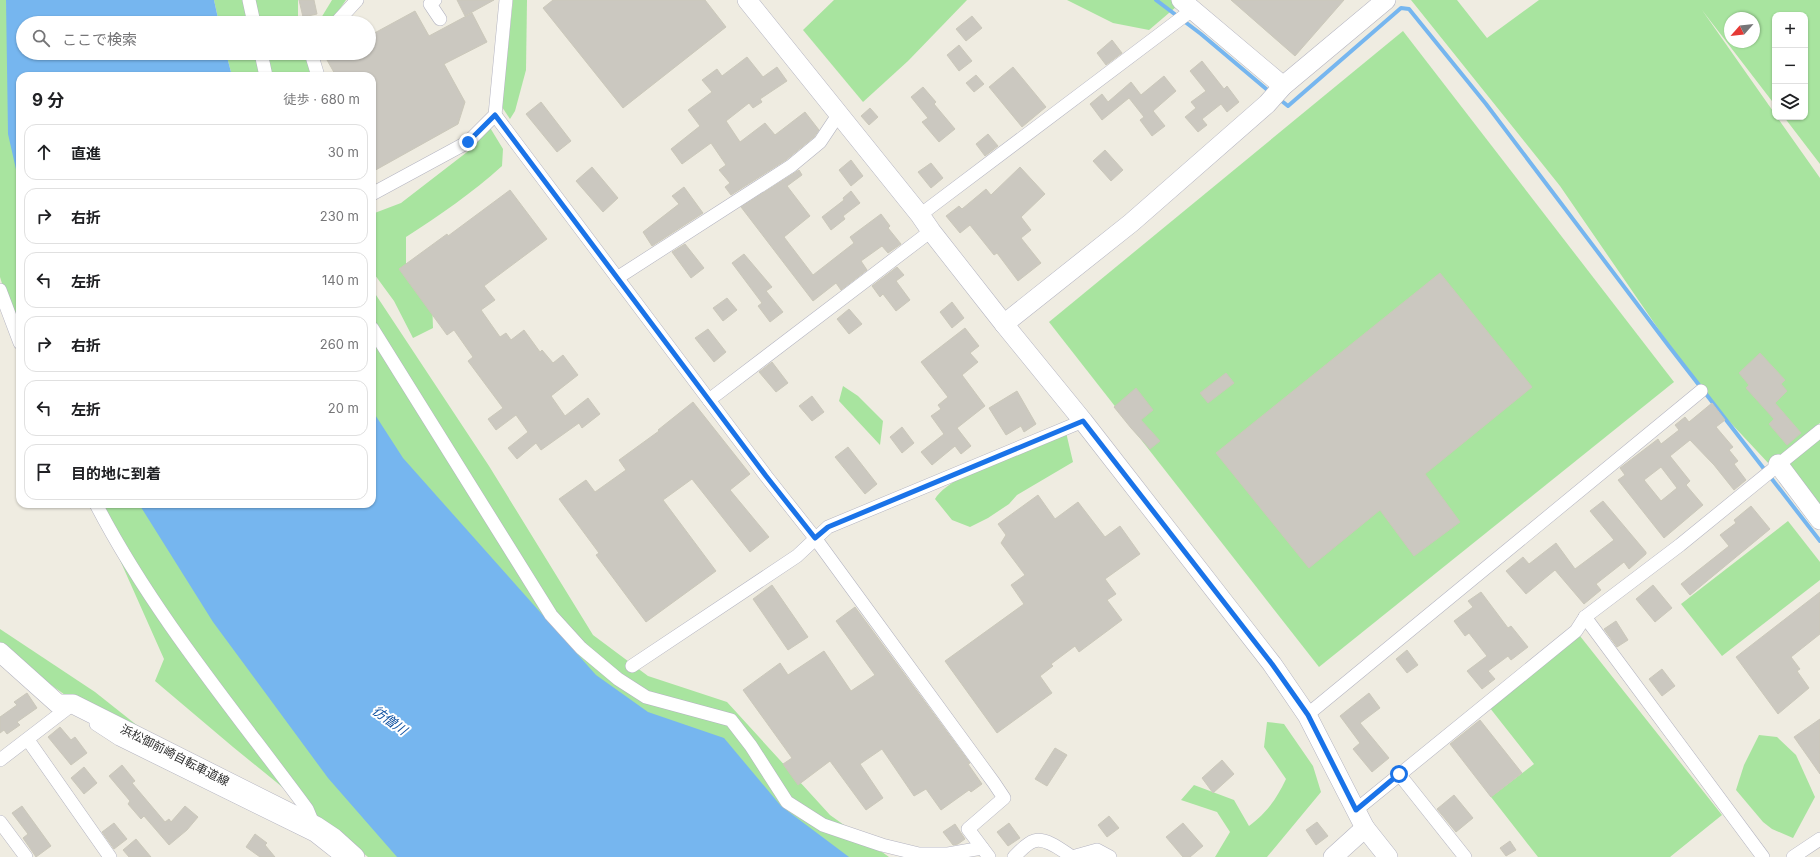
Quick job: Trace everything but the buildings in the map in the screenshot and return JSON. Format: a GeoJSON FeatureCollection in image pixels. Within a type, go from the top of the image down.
{"type":"FeatureCollection","features":[{"type":"Feature","properties":{"kind":"street"},"geometry":{"type":"LineString","coordinates":[[249,0],[252,16]]}},
{"type":"Feature","properties":{"kind":"street"},"geometry":{"type":"LineString","coordinates":[[343,16],[358,0]]}},
{"type":"Feature","properties":{"kind":"street"},"geometry":{"type":"LineString","coordinates":[[434,0],[430,4],[440,20]]}},
{"type":"Feature","properties":{"kind":"street"},"geometry":{"type":"LineString","coordinates":[[376,192],[468,142],[495,115],[506,0]]}},
{"type":"Feature","properties":{"kind":"street"},"geometry":{"type":"LineString","coordinates":[[747,0],[920,215],[1004,324],[1083,421],[1272,664],[1308,715],[1365,828],[1388,857]]}},
{"type":"Feature","properties":{"kind":"street"},"geometry":{"type":"LineString","coordinates":[[1004,324],[1131,222],[1267,104],[1283,86],[1386,0]]}},
{"type":"Feature","properties":{"kind":"street"},"geometry":{"type":"LineString","coordinates":[[920,215],[1187,5],[1283,86]]}},
{"type":"Feature","properties":{"kind":"street"},"geometry":{"type":"LineString","coordinates":[[263,60],[265,72]]}},
{"type":"Feature","properties":{"kind":"street"},"geometry":{"type":"LineString","coordinates":[[313,60],[317,72]]}},
{"type":"Feature","properties":{"kind":"street"},"geometry":{"type":"LineString","coordinates":[[495,115],[709,400],[815,538],[1004,798],[968,829],[986,852]]}},
{"type":"Feature","properties":{"kind":"street"},"geometry":{"type":"LineString","coordinates":[[617,278],[792,166],[820,142],[838,115]]}},
{"type":"Feature","properties":{"kind":"street"},"geometry":{"type":"LineString","coordinates":[[709,400],[931,231]]}},
{"type":"Feature","properties":{"kind":"street"},"geometry":{"type":"LineString","coordinates":[[0,290],[16,332]]}},
{"type":"Feature","properties":{"kind":"street"},"geometry":{"type":"LineString","coordinates":[[376,334],[551,615],[581,648],[618,679],[646,697],[731,720],[751,746],[787,802],[823,825],[882,845],[919,854],[986,852]]}},
{"type":"Feature","properties":{"kind":"street"},"geometry":{"type":"LineString","coordinates":[[1308,715],[1701,391]]}},
{"type":"Feature","properties":{"kind":"street"},"geometry":{"type":"LineString","coordinates":[[632,666],[797,556],[828,527],[1083,421]]}},
{"type":"Feature","properties":{"kind":"street"},"geometry":{"type":"LineString","coordinates":[[1356,810],[1576,631],[1585,618],[1680,545],[1820,431]]}},
{"type":"Feature","properties":{"kind":"street"},"geometry":{"type":"LineString","coordinates":[[1778,464],[1820,520]]}},
{"type":"Feature","properties":{"kind":"street"},"geometry":{"type":"LineString","coordinates":[[98,508],[114,538],[155,604],[307,809],[315,831],[342,857]]}},
{"type":"Feature","properties":{"kind":"street"},"geometry":{"type":"LineString","coordinates":[[1585,618],[1763,857]]}},
{"type":"Feature","properties":{"kind":"street","name":"浜松御前崎自転車道線"},"geometry":{"type":"LineString","coordinates":[[0,652],[58,704],[70,706],[315,831],[334,838],[355,857]]}},
{"type":"Feature","properties":{"kind":"street"},"geometry":{"type":"LineString","coordinates":[[0,760],[28,740],[70,706]]}},
{"type":"Feature","properties":{"kind":"street"},"geometry":{"type":"LineString","coordinates":[[28,740],[110,857]]}},
{"type":"Feature","properties":{"kind":"street"},"geometry":{"type":"LineString","coordinates":[[1399,774],[1465,857]]}},
{"type":"Feature","properties":{"kind":"street"},"geometry":{"type":"LineString","coordinates":[[0,822],[26,857]]}},
{"type":"Feature","properties":{"kind":"street"},"geometry":{"type":"LineString","coordinates":[[1333,857],[1365,828]]}},
{"type":"Feature","properties":{"kind":"street"},"geometry":{"type":"LineString","coordinates":[[1793,857],[1820,839]]}},
{"type":"Feature","properties":{"kind":"street"},"geometry":{"type":"LineString","coordinates":[[1014,857],[1033,841],[1039,840],[1050,844],[1072,857],[1097,850],[1110,857]]}},
{"type":"Feature","properties":{"kind":"green space"},"geometry":{"type":"Polygon","coordinates":[[[0,0],[6,0],[16,98],[16,328],[0,277],[0,0]]]}},
{"type":"Feature","properties":{"kind":"green space"},"geometry":{"type":"Polygon","coordinates":[[[214,0],[249,0],[252,16],[217,16],[214,0]]]}},
{"type":"Feature","properties":{"kind":"green space"},"geometry":{"type":"Polygon","coordinates":[[[254,0],[298,0],[298,16],[255,16],[254,0]]]}},
{"type":"Feature","properties":{"kind":"green space"},"geometry":{"type":"Polygon","coordinates":[[[332,0],[346,0],[335,16],[322,16],[332,0]]]}},
{"type":"Feature","properties":{"kind":"green space"},"geometry":{"type":"Polygon","coordinates":[[[513,0],[527,0],[526,70],[515,111],[510,119],[502,107],[513,0]]]}},
{"type":"Feature","properties":{"kind":"green space"},"geometry":{"type":"Polygon","coordinates":[[[834,0],[967,0],[908,61],[863,102],[803,30],[834,0]]]}},
{"type":"Feature","properties":{"kind":"green space"},"geometry":{"type":"Polygon","coordinates":[[[1067,0],[1183,1],[1149,30],[1113,23],[1067,0]]]}},
{"type":"Feature","properties":{"kind":"green space"},"geometry":{"type":"Polygon","coordinates":[[[1411,0],[1457,0],[1487,38],[1539,0],[1820,0],[1820,164],[1786,120],[1808,120],[1808,12],[1772,12],[1772,101],[1731,48],[1760,48],[1760,12],[1724,12],[1724,39],[1702,10],[1724,41],[1724,48],[1729,48],[1772,110],[1772,120],[1779,120],[1820,178],[1820,423],[1770,465],[1701,391],[1560,186],[1411,0]]]}},
{"type":"Feature","properties":{"kind":"green space"},"geometry":{"type":"Polygon","coordinates":[[[1403,31],[1674,382],[1319,667],[1049,322],[1403,31]]]}},
{"type":"Feature","properties":{"kind":"green space"},"geometry":{"type":"Polygon","coordinates":[[[228,60],[261,60],[263,72],[231,72],[228,60]]]}},
{"type":"Feature","properties":{"kind":"green space"},"geometry":{"type":"Polygon","coordinates":[[[265,60],[312,60],[314,72],[267,72],[265,60]]]}},
{"type":"Feature","properties":{"kind":"green space"},"geometry":{"type":"Polygon","coordinates":[[[486,121],[503,149],[502,166],[456,203],[406,237],[406,266],[432,300],[433,328],[413,338],[394,301],[376,276],[376,212],[401,203],[471,149],[486,121]]]}},
{"type":"Feature","properties":{"kind":"green space"},"geometry":{"type":"Polygon","coordinates":[[[376,295],[489,466],[593,635],[648,676],[727,702],[830,815],[889,857],[832,857],[630,710],[530,612],[398,459],[376,423],[376,295]]]}},
{"type":"Feature","properties":{"kind":"green space"},"geometry":{"type":"Polygon","coordinates":[[[843,386],[858,396],[883,421],[880,445],[839,401],[843,386]]]}},
{"type":"Feature","properties":{"kind":"green space"},"geometry":{"type":"Polygon","coordinates":[[[1065,428],[1073,462],[1017,495],[1009,504],[988,518],[970,527],[952,520],[935,499],[943,490],[975,469],[1065,428]]]}},
{"type":"Feature","properties":{"kind":"green space"},"geometry":{"type":"Polygon","coordinates":[[[1820,431],[1820,519],[1778,464],[1820,431]]]}},
{"type":"Feature","properties":{"kind":"green space"},"geometry":{"type":"Polygon","coordinates":[[[97,508],[144,508],[403,857],[368,857],[233,747],[155,681],[164,659],[97,508]]]}},
{"type":"Feature","properties":{"kind":"green space"},"geometry":{"type":"Polygon","coordinates":[[[1788,521],[1820,562],[1820,580],[1722,656],[1681,604],[1788,521]]]}},
{"type":"Feature","properties":{"kind":"green space"},"geometry":{"type":"Polygon","coordinates":[[[0,629],[95,692],[158,742],[72,700],[0,648],[0,629]]]}},
{"type":"Feature","properties":{"kind":"green space"},"geometry":{"type":"Polygon","coordinates":[[[1576,631],[1722,815],[1670,857],[1538,857],[1491,797],[1534,764],[1486,703],[1576,631]]]}},
{"type":"Feature","properties":{"kind":"green space"},"geometry":{"type":"Polygon","coordinates":[[[1267,722],[1284,724],[1313,766],[1321,792],[1267,857],[1215,857],[1230,832],[1217,812],[1181,800],[1194,785],[1234,800],[1249,826],[1255,821],[1266,811],[1279,793],[1286,779],[1264,747],[1267,722]]]}},
{"type":"Feature","properties":{"kind":"green space"},"geometry":{"type":"Polygon","coordinates":[[[1759,735],[1777,737],[1796,755],[1815,797],[1793,838],[1772,829],[1763,822],[1736,790],[1744,765],[1759,735]]]}},
{"type":"Feature","properties":{"kind":"water"},"geometry":{"type":"Polygon","coordinates":[[[6,0],[214,0],[217,16],[16,16],[16,60],[228,60],[231,72],[16,72],[16,169],[8,134],[6,0]]]}},
{"type":"Feature","properties":{"kind":"water","name":"彷僧川"},"geometry":{"type":"Polygon","coordinates":[[[376,416],[403,458],[596,675],[648,712],[724,738],[781,806],[849,857],[397,857],[328,778],[213,622],[142,508],[376,508],[376,416]]]}},
{"type":"Feature","properties":{"kind":"waterway"},"geometry":{"type":"LineString","coordinates":[[1156,0],[1201,34],[1271,93]]}},
{"type":"Feature","properties":{"kind":"waterway"},"geometry":{"type":"LineString","coordinates":[[1278,98],[1288,106],[1401,8],[1409,9],[1486,104],[1668,345],[1820,541]]}},
{"type":"Feature","properties":{"kind":"route"},"geometry":{"type":"LineString","coordinates":[[468,142],[495,115],[766,476],[815,538],[828,527],[1083,421],[1272,664],[1308,715],[1356,810],[1399,774]]}}]}
